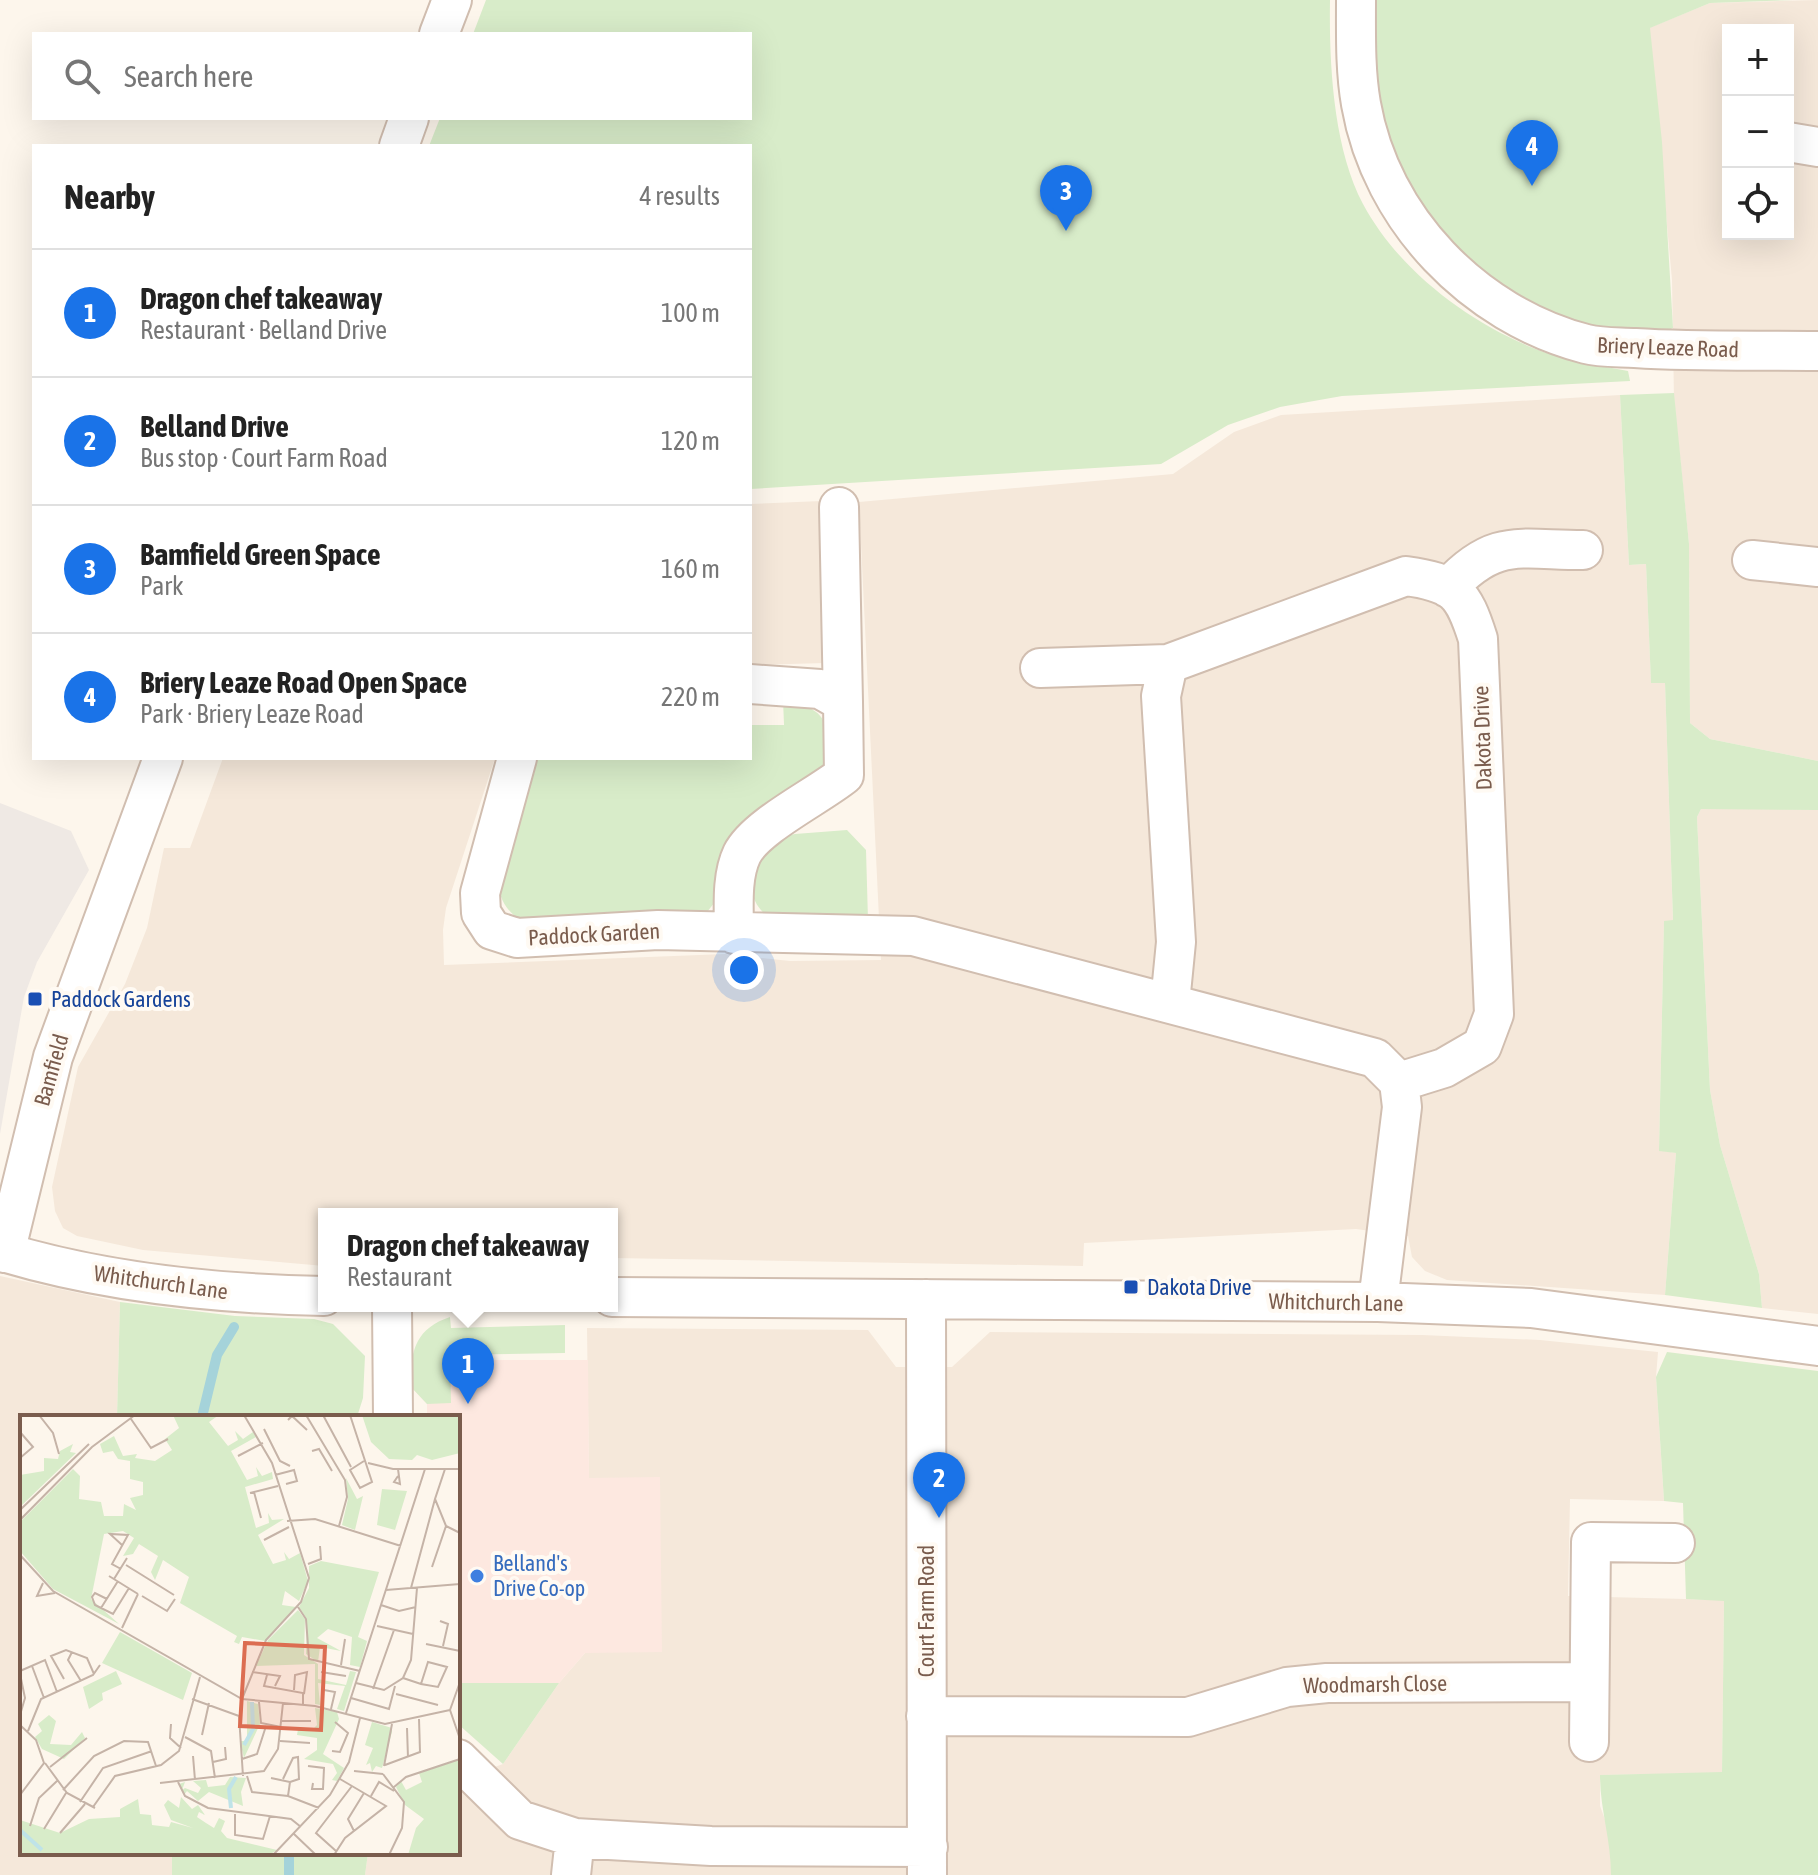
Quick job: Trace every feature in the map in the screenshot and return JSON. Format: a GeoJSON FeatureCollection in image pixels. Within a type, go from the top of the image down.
{"type":"FeatureCollection","features":[{"type":"Feature","properties":{"kind":"street"},"geometry":{"type":"LineString","coordinates":[[440,32],[452,0]]}},
{"type":"Feature","properties":{"kind":"street","name":"Briery Leaze Road"},"geometry":{"type":"LineString","coordinates":[[1356,0],[1361,103],[1375,156],[1398,204],[1430,248],[1471,287],[1529,322],[1588,345],[1659,350],[1818,351]]}},
{"type":"Feature","properties":{"kind":"street"},"geometry":{"type":"LineString","coordinates":[[400,144],[408,120]]}},
{"type":"Feature","properties":{"kind":"street"},"geometry":{"type":"LineString","coordinates":[[734,934],[735,882],[742,853],[765,828],[844,775],[839,507]]}},
{"type":"Feature","properties":{"kind":"street"},"geometry":{"type":"LineString","coordinates":[[1040,668],[1168,664],[1406,576],[1438,581],[1448,588],[1472,563],[1496,551],[1583,550]]}},
{"type":"Feature","properties":{"kind":"street"},"geometry":{"type":"LineString","coordinates":[[1752,560],[1818,567]]}},
{"type":"Feature","properties":{"kind":"street","name":"Dakota Drive"},"geometry":{"type":"LineString","coordinates":[[1399,1082],[1444,1068],[1482,1046],[1494,1014],[1478,639],[1466,602],[1448,588]]}},
{"type":"Feature","properties":{"kind":"street"},"geometry":{"type":"LineString","coordinates":[[1168,664],[1161,696],[1176,942],[1170,1003],[1359,1052],[1375,1058],[1399,1082],[1402,1107],[1378,1302]]}},
{"type":"Feature","properties":{"kind":"street"},"geometry":{"type":"LineString","coordinates":[[752,684],[787,684],[820,689],[843,702]]}},
{"type":"Feature","properties":{"kind":"street","name":"Bamfield"},"geometry":{"type":"LineString","coordinates":[[3,1252],[53,1057],[162,760]]}},
{"type":"Feature","properties":{"kind":"street","name":"Paddock Garden"},"geometry":{"type":"LineString","coordinates":[[516,760],[485,862],[480,893],[481,913],[492,930],[517,938],[658,930],[887,935],[940,941],[1170,1003]]}},
{"type":"Feature","properties":{"kind":"street","name":"Whitchurch Lane"},"geometry":{"type":"LineString","coordinates":[[3,1252],[104,1276],[199,1290],[318,1296]]}},
{"type":"Feature","properties":{"kind":"street","name":"Whitchurch Lane"},"geometry":{"type":"LineString","coordinates":[[618,1297],[1378,1302],[1531,1308],[1665,1323],[1818,1346]]}},
{"type":"Feature","properties":{"kind":"street","name":"Court Farm Road"},"geometry":{"type":"LineString","coordinates":[[926,1299],[928,1861]]}},
{"type":"Feature","properties":{"kind":"street"},"geometry":{"type":"LineString","coordinates":[[392,1312],[393,1415]]}},
{"type":"Feature","properties":{"kind":"street"},"geometry":{"type":"LineString","coordinates":[[1589,1742],[1591,1542],[1675,1543]]}},
{"type":"Feature","properties":{"kind":"street","name":"Woodmarsh Close"},"geometry":{"type":"LineString","coordinates":[[926,1716],[1188,1717],[1287,1687],[1327,1683],[1589,1682]]}},
{"type":"Feature","properties":{"kind":"street"},"geometry":{"type":"LineString","coordinates":[[460,1761],[520,1820],[573,1857],[711,1846],[928,1861]]}},
{"type":"Feature","properties":{"kind":"shaded area"},"geometry":{"type":"Polygon","coordinates":[[[1818,0],[1818,761],[1710,739],[1690,723],[1689,544],[1674,400],[1672,280],[1649,28],[1710,3],[1818,0]]]}},
{"type":"Feature","properties":{"kind":"shaded area"},"geometry":{"type":"Polygon","coordinates":[[[1620,395],[1629,565],[1646,564],[1651,682],[1665,682],[1673,921],[1664,922],[1659,1150],[1676,1153],[1665,1295],[1447,1280],[1425,1271],[1412,1257],[1408,1236],[1356,1229],[1084,1243],[1083,1266],[618,1258],[618,1208],[318,1208],[318,1265],[143,1250],[77,1236],[63,1228],[55,1211],[52,1187],[78,1067],[125,984],[147,928],[164,848],[190,848],[222,760],[494,760],[446,908],[444,965],[725,954],[790,961],[881,960],[859,502],[1173,474],[1234,432],[1281,415],[1620,395]]]}},
{"type":"Feature","properties":{"kind":"shaded area"},"geometry":{"type":"Polygon","coordinates":[[[821,501],[826,663],[752,665],[752,504],[821,501]]]}},
{"type":"Feature","properties":{"kind":"shaded area"},"geometry":{"type":"Polygon","coordinates":[[[0,803],[71,831],[89,870],[37,962],[24,997],[0,1134],[0,803]]]}},
{"type":"Feature","properties":{"kind":"shaded area"},"geometry":{"type":"Polygon","coordinates":[[[1701,809],[1818,810],[1818,1314],[1762,1308],[1759,1274],[1720,1145],[1710,1090],[1697,817],[1701,809]]]}},
{"type":"Feature","properties":{"kind":"shaded area"},"geometry":{"type":"Polygon","coordinates":[[[0,1276],[120,1302],[117,1415],[20,1415],[20,1855],[172,1855],[172,1875],[0,1875],[0,1276]]]}},
{"type":"Feature","properties":{"kind":"shaded area"},"geometry":{"type":"Polygon","coordinates":[[[587,1328],[868,1330],[896,1367],[952,1367],[990,1332],[1422,1335],[1540,1340],[1658,1352],[1656,1377],[1664,1501],[1570,1499],[1568,1596],[1724,1600],[1722,1773],[1600,1775],[1600,1806],[1611,1836],[1611,1875],[365,1875],[368,1855],[460,1855],[460,1779],[503,1764],[559,1683],[585,1653],[660,1478],[589,1479],[587,1328]]]}},
{"type":"Feature","properties":{"kind":"shaded area"},"geometry":{"type":"Polygon","coordinates":[[[410,1360],[588,1360],[589,1478],[660,1477],[662,1652],[585,1653],[559,1683],[460,1683],[460,1415],[427,1415],[427,1404],[412,1388],[410,1360]]]}},
{"type":"Feature","properties":{"kind":"green space"},"geometry":{"type":"Polygon","coordinates":[[[486,0],[1330,0],[1332,77],[1345,157],[1363,204],[1395,250],[1436,290],[1483,323],[1544,352],[1628,371],[1630,381],[1342,396],[1280,407],[1228,425],[1161,464],[752,489],[752,144],[430,144],[439,120],[752,120],[752,32],[474,32],[486,0]]]}},
{"type":"Feature","properties":{"kind":"green space"},"geometry":{"type":"Polygon","coordinates":[[[1375,0],[1793,0],[1710,3],[1650,28],[1662,142],[1673,328],[1653,336],[1610,333],[1529,306],[1444,246],[1387,162],[1376,89],[1375,0]]]}},
{"type":"Feature","properties":{"kind":"green space"},"geometry":{"type":"Polygon","coordinates":[[[1674,393],[1689,544],[1690,723],[1710,739],[1818,761],[1818,810],[1701,809],[1697,817],[1710,1090],[1720,1145],[1759,1274],[1762,1308],[1665,1295],[1676,1153],[1659,1151],[1664,921],[1673,920],[1665,683],[1651,683],[1646,564],[1629,565],[1620,395],[1674,393]]]}},
{"type":"Feature","properties":{"kind":"green space"},"geometry":{"type":"Polygon","coordinates":[[[783,700],[816,712],[825,725],[828,760],[707,912],[525,924],[508,909],[499,891],[498,875],[534,760],[752,760],[752,725],[784,725],[783,700]]]}},
{"type":"Feature","properties":{"kind":"green space"},"geometry":{"type":"Polygon","coordinates":[[[847,830],[866,850],[868,920],[769,918],[759,908],[748,873],[771,839],[847,830]]]}},
{"type":"Feature","properties":{"kind":"green space"},"geometry":{"type":"Polygon","coordinates":[[[120,1302],[235,1316],[314,1319],[333,1324],[365,1356],[363,1398],[358,1415],[117,1415],[120,1302]]]}},
{"type":"Feature","properties":{"kind":"green space"},"geometry":{"type":"Polygon","coordinates":[[[450,1317],[451,1328],[565,1325],[565,1353],[450,1355],[451,1403],[427,1404],[411,1387],[413,1353],[429,1328],[450,1317]]]}},
{"type":"Feature","properties":{"kind":"green space"},"geometry":{"type":"Polygon","coordinates":[[[1667,1352],[1818,1371],[1818,1875],[1611,1875],[1600,1775],[1722,1772],[1724,1601],[1686,1599],[1683,1503],[1664,1501],[1656,1377],[1667,1352]]]}},
{"type":"Feature","properties":{"kind":"green space"},"geometry":{"type":"Polygon","coordinates":[[[460,1683],[559,1683],[503,1764],[460,1726],[460,1683]]]}},
{"type":"Feature","properties":{"kind":"green space"},"geometry":{"type":"Polygon","coordinates":[[[172,1855],[368,1855],[365,1875],[172,1875],[172,1855]]]}},
{"type":"Feature","properties":{"kind":"waterway"},"geometry":{"type":"LineString","coordinates":[[202,1415],[217,1355],[234,1327]]}},
{"type":"Feature","properties":{"kind":"waterway"},"geometry":{"type":"LineString","coordinates":[[289,1855],[289,1875]]}},
{"type":"Feature","properties":{"kind":"place","name":"Briery Leaze Road Open Space"},"geometry":{"type":"Point","coordinates":[1532,186]}},
{"type":"Feature","properties":{"kind":"place","name":"Bamfield Green Space"},"geometry":{"type":"Point","coordinates":[1066,231]}},
{"type":"Feature","properties":{"kind":"place","name":"Paddock Gardens"},"geometry":{"type":"Point","coordinates":[35,999]}},
{"type":"Feature","properties":{"kind":"place","name":"Dakota Drive"},"geometry":{"type":"Point","coordinates":[1131,1287]}},
{"type":"Feature","properties":{"kind":"place","name":"Dragon chef takeaway"},"geometry":{"type":"Point","coordinates":[468,1404]}},
{"type":"Feature","properties":{"kind":"place","name":"Belland Drive"},"geometry":{"type":"Point","coordinates":[939,1518]}},
{"type":"Feature","properties":{"kind":"place","name":"Belland's Drive Co-op"},"geometry":{"type":"Point","coordinates":[477,1576]}}]}
